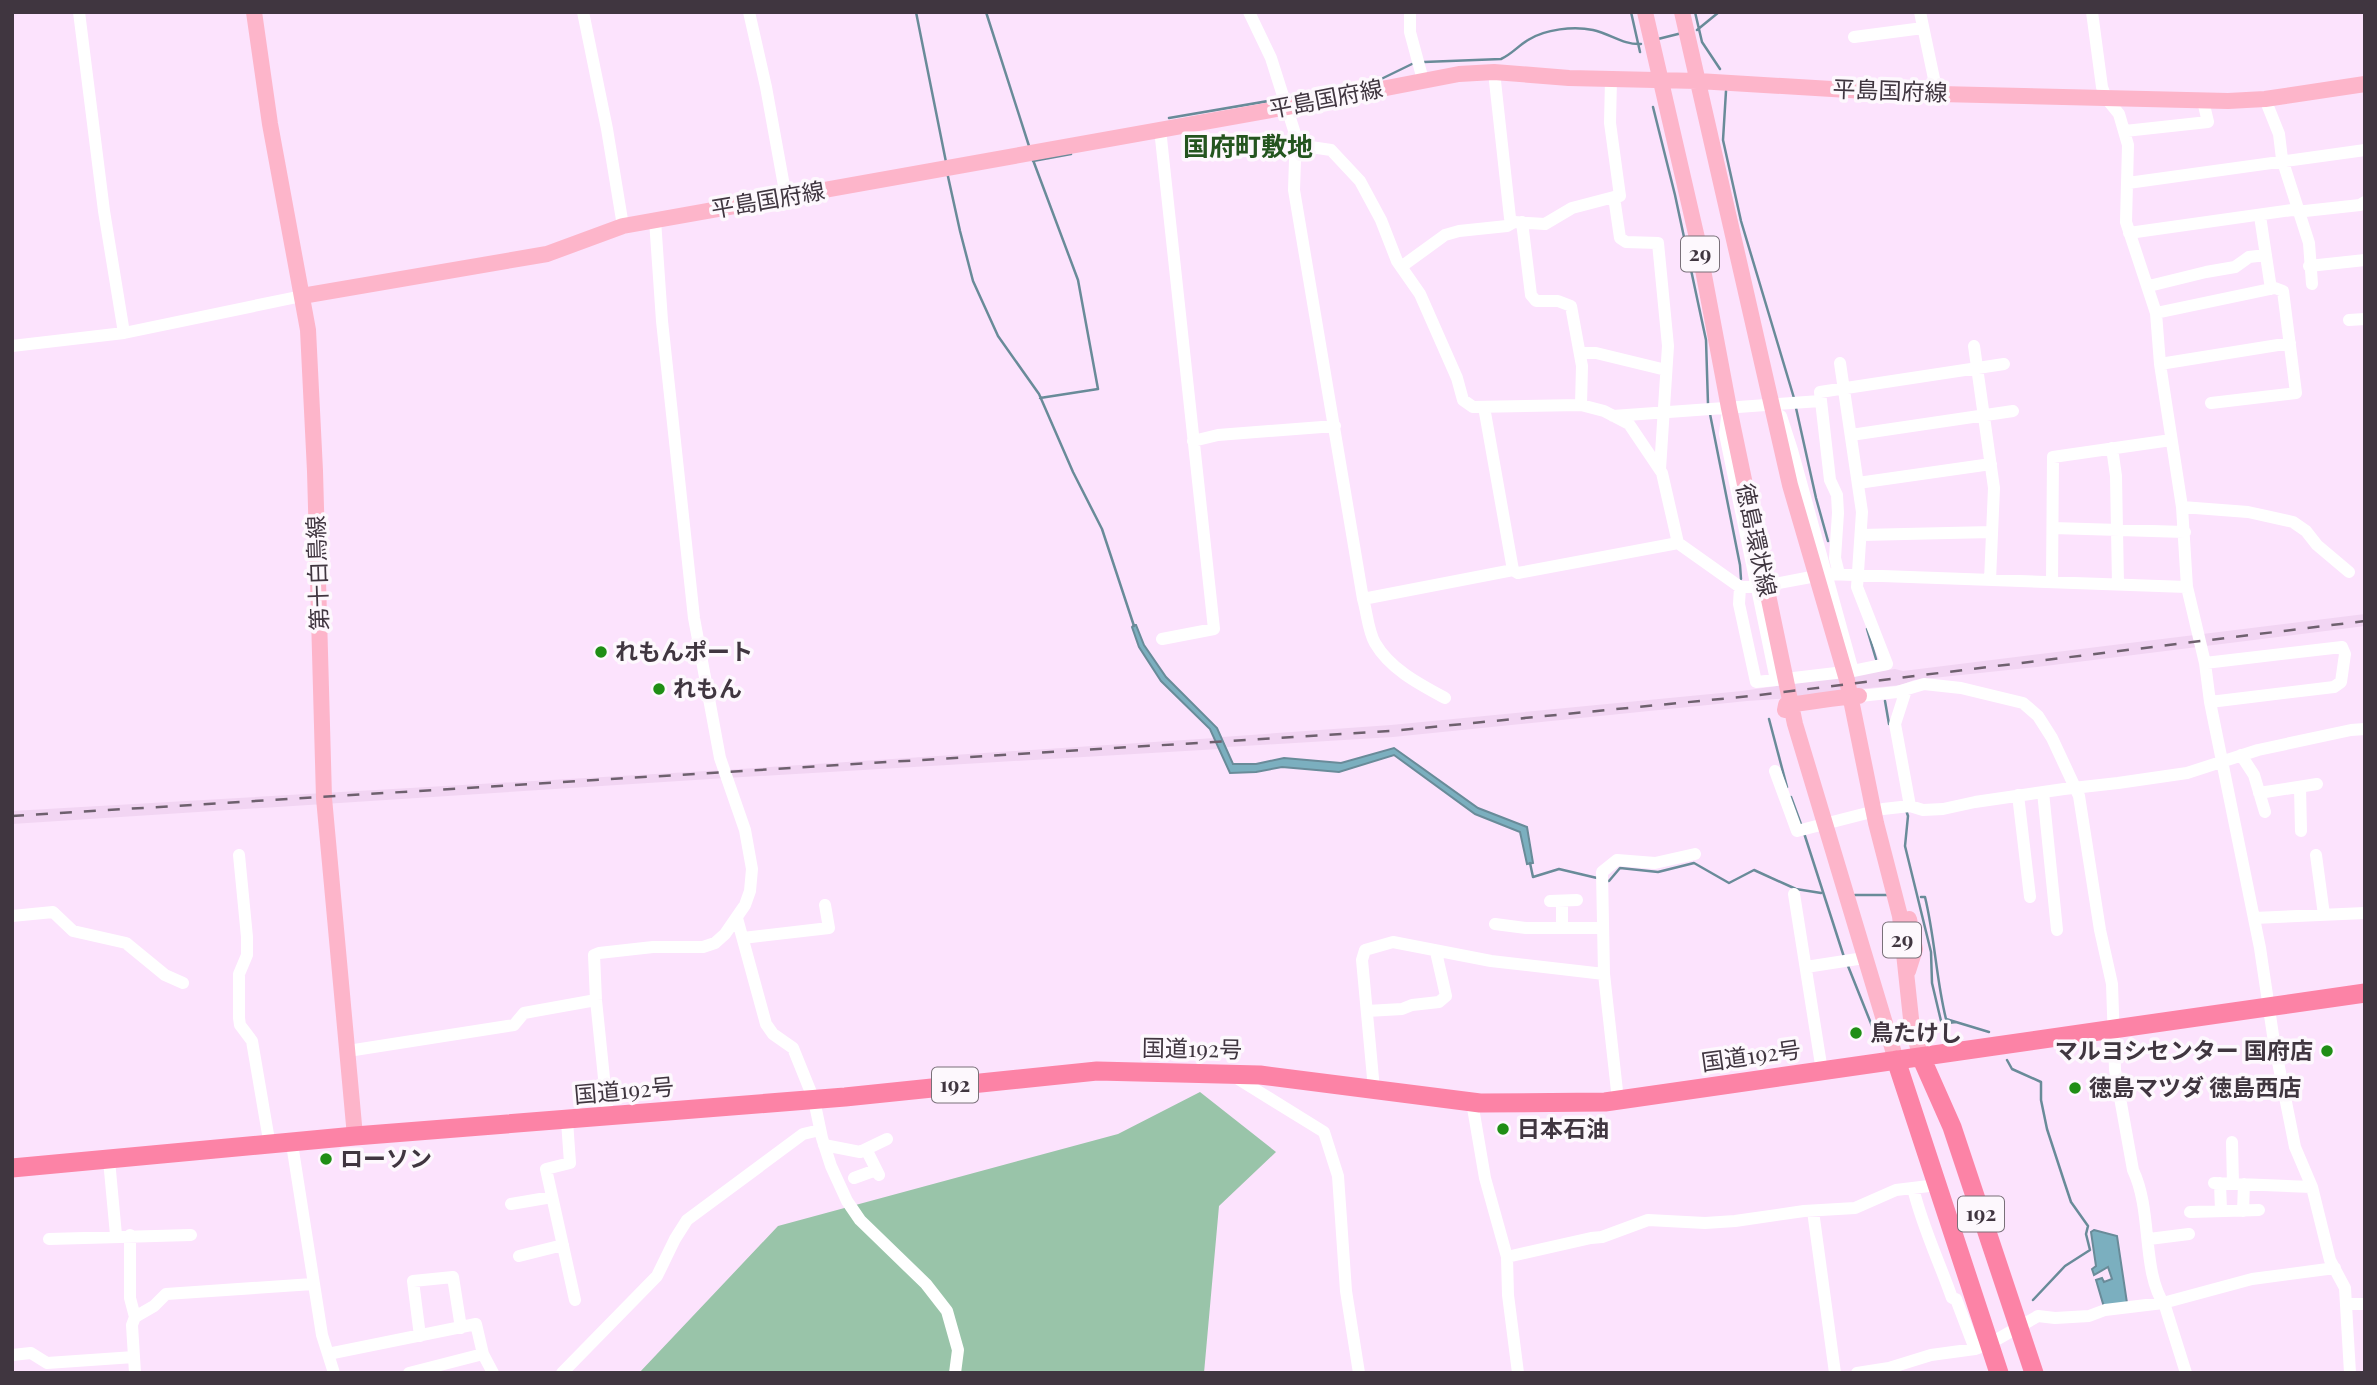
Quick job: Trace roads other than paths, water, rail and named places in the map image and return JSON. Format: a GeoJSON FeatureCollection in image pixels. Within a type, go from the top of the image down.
{"type":"FeatureCollection","features":[{"type":"Feature","properties":{"kind":"highway","name":"国道192号"},"geometry":{"type":"LineString","coordinates":[[12,1168],[292,1144],[355,1136],[814,1100],[1097,1071],[1260,1075],[1472,1102],[1618,1100],[2365,993]]}},
{"type":"Feature","properties":{"kind":"highway","name":"192"},"geometry":{"type":"LineString","coordinates":[[1921,1057],[1952,1127],[2034,1373]]}},
{"type":"Feature","properties":{"kind":"highway","name":"192"},"geometry":{"type":"LineString","coordinates":[[1896,1060],[1937,1185],[1983,1346],[1999,1373]]}},
{"type":"Feature","properties":{"kind":"main road","name":"第十白鳥線"},"geometry":{"type":"LineString","coordinates":[[254,12],[270,124],[308,330],[325,803],[355,1136]]}},
{"type":"Feature","properties":{"kind":"main road","name":"徳島環状線"},"geometry":{"type":"LineString","coordinates":[[1645,12],[1697,238],[1716,409],[1747,497],[1795,724],[1812,830],[1852,960],[1896,1060]]}},
{"type":"Feature","properties":{"kind":"main road","name":"徳島環状線"},"geometry":{"type":"LineString","coordinates":[[1682,12],[1790,485],[1847,680],[1879,816],[1900,916],[1912,1028],[1921,1057]]}},
{"type":"Feature","properties":{"kind":"main road","name":"平島国府線"},"geometry":{"type":"LineString","coordinates":[[302,296],[547,254],[623,226],[1160,130],[1420,69],[1459,74],[1494,72],[1898,93],[2203,101],[2265,99],[2365,84]]}},
{"type":"Feature","properties":{"kind":"main road"},"geometry":{"type":"LineString","coordinates":[[1812,830],[1784,713],[1786,705],[1811,703],[1833,697],[1860,696],[1879,816]]}},
{"type":"Feature","properties":{"kind":"street"},"geometry":{"type":"LineString","coordinates":[[79,12],[104,211],[124,333]]}},
{"type":"Feature","properties":{"kind":"street"},"geometry":{"type":"LineString","coordinates":[[583,12],[623,226]]}},
{"type":"Feature","properties":{"kind":"street"},"geometry":{"type":"LineString","coordinates":[[749,12],[786,197]]}},
{"type":"Feature","properties":{"kind":"street"},"geometry":{"type":"LineString","coordinates":[[1249,12],[1271,58],[1298,143],[1294,160],[1294,190],[1363,599],[1374,642],[1391,662],[1415,682],[1445,698]]}},
{"type":"Feature","properties":{"kind":"street"},"geometry":{"type":"LineString","coordinates":[[1410,12],[1410,32],[1420,69]]}},
{"type":"Feature","properties":{"kind":"street"},"geometry":{"type":"LineString","coordinates":[[1920,12],[1937,93]]}},
{"type":"Feature","properties":{"kind":"street"},"geometry":{"type":"LineString","coordinates":[[2092,12],[2102,87],[2106,98],[2119,114],[2128,145],[2126,222],[2156,313],[2160,364],[2185,531],[2187,587],[2205,663],[2210,702],[2254,918],[2295,1147],[2312,1187],[2330,1260],[2345,1288],[2350,1373]]}},
{"type":"Feature","properties":{"kind":"street"},"geometry":{"type":"LineString","coordinates":[[1863,39],[1923,28]]}},
{"type":"Feature","properties":{"kind":"street"},"geometry":{"type":"LineString","coordinates":[[1494,72],[1510,218],[1518,222],[1545,224],[1572,208],[1620,196],[1610,122],[1611,79]]}},
{"type":"Feature","properties":{"kind":"street"},"geometry":{"type":"LineString","coordinates":[[2265,99],[2279,134],[2283,162],[2309,243],[2312,284]]}},
{"type":"Feature","properties":{"kind":"street"},"geometry":{"type":"LineString","coordinates":[[2125,131],[2208,122],[2203,101]]}},
{"type":"Feature","properties":{"kind":"street"},"geometry":{"type":"LineString","coordinates":[[1160,130],[1214,629],[1162,639]]}},
{"type":"Feature","properties":{"kind":"street"},"geometry":{"type":"LineString","coordinates":[[1298,143],[1331,150],[1360,181],[1401,267],[1420,294],[1457,378],[1463,400],[1473,407],[1581,405],[1613,416],[1629,424],[1660,470]]}},
{"type":"Feature","properties":{"kind":"street"},"geometry":{"type":"LineString","coordinates":[[2128,183],[2365,150]]}},
{"type":"Feature","properties":{"kind":"street"},"geometry":{"type":"LineString","coordinates":[[1614,197],[1620,238],[1626,242],[1658,243],[1668,346],[1660,470],[1678,543],[1740,587],[1758,587],[1833,574],[2187,587]]}},
{"type":"Feature","properties":{"kind":"street"},"geometry":{"type":"LineString","coordinates":[[2129,233],[2360,205],[2365,202]]}},
{"type":"Feature","properties":{"kind":"street"},"geometry":{"type":"LineString","coordinates":[[2260,216],[2271,289]]}},
{"type":"Feature","properties":{"kind":"street"},"geometry":{"type":"LineString","coordinates":[[608,1117],[594,955],[653,947],[702,947],[715,943],[737,918],[750,891],[751,869],[746,830],[720,758],[694,618],[662,321],[655,220]]}},
{"type":"Feature","properties":{"kind":"street"},"geometry":{"type":"LineString","coordinates":[[1401,267],[1445,235],[1518,222]]}},
{"type":"Feature","properties":{"kind":"street"},"geometry":{"type":"LineString","coordinates":[[1518,222],[1531,295],[1536,301],[1558,301],[1571,306],[1580,353],[1581,405]]}},
{"type":"Feature","properties":{"kind":"street"},"geometry":{"type":"LineString","coordinates":[[2148,286],[2235,267],[2249,257],[2266,255]]}},
{"type":"Feature","properties":{"kind":"street"},"geometry":{"type":"LineString","coordinates":[[2309,266],[2365,260]]}},
{"type":"Feature","properties":{"kind":"street"},"geometry":{"type":"LineString","coordinates":[[2156,313],[2271,289],[2283,291],[2296,393],[2211,403]]}},
{"type":"Feature","properties":{"kind":"street"},"geometry":{"type":"LineString","coordinates":[[12,346],[124,333],[225,314],[285,297],[302,296]]}},
{"type":"Feature","properties":{"kind":"street"},"geometry":{"type":"LineString","coordinates":[[2349,320],[2365,319]]}},
{"type":"Feature","properties":{"kind":"street"},"geometry":{"type":"LineString","coordinates":[[2160,364],[2290,343]]}},
{"type":"Feature","properties":{"kind":"street"},"geometry":{"type":"LineString","coordinates":[[1974,346],[1994,488],[1990,580]]}},
{"type":"Feature","properties":{"kind":"street"},"geometry":{"type":"LineString","coordinates":[[1580,353],[1596,353],[1666,370]]}},
{"type":"Feature","properties":{"kind":"street"},"geometry":{"type":"LineString","coordinates":[[1740,587],[1739,604],[1756,682],[1853,671],[1887,664],[1866,605],[1859,595],[1862,512],[1840,363]]}},
{"type":"Feature","properties":{"kind":"street"},"geometry":{"type":"LineString","coordinates":[[1833,574],[1837,495],[1830,480],[1820,393],[2004,364]]}},
{"type":"Feature","properties":{"kind":"street"},"geometry":{"type":"LineString","coordinates":[[1613,416],[1821,401]]}},
{"type":"Feature","properties":{"kind":"street"},"geometry":{"type":"LineString","coordinates":[[1773,404],[1781,416],[1807,510],[1833,574],[1853,671]]}},
{"type":"Feature","properties":{"kind":"street"},"geometry":{"type":"LineString","coordinates":[[1484,407],[1513,570]]}},
{"type":"Feature","properties":{"kind":"street"},"geometry":{"type":"LineString","coordinates":[[1716,409],[1725,434],[1776,680]]}},
{"type":"Feature","properties":{"kind":"street"},"geometry":{"type":"LineString","coordinates":[[1851,435],[2013,411]]}},
{"type":"Feature","properties":{"kind":"street"},"geometry":{"type":"LineString","coordinates":[[1194,441],[1218,435],[1335,426]]}},
{"type":"Feature","properties":{"kind":"street"},"geometry":{"type":"LineString","coordinates":[[2052,582],[2053,457],[2171,440]]}},
{"type":"Feature","properties":{"kind":"street"},"geometry":{"type":"LineString","coordinates":[[2112,448],[2116,476],[2118,584]]}},
{"type":"Feature","properties":{"kind":"street"},"geometry":{"type":"LineString","coordinates":[[1858,483],[1991,464]]}},
{"type":"Feature","properties":{"kind":"street"},"geometry":{"type":"LineString","coordinates":[[2182,507],[2248,512],[2294,522],[2349,572]]}},
{"type":"Feature","properties":{"kind":"street"},"geometry":{"type":"LineString","coordinates":[[2053,528],[2185,531]]}},
{"type":"Feature","properties":{"kind":"street"},"geometry":{"type":"LineString","coordinates":[[1861,535],[1992,532]]}},
{"type":"Feature","properties":{"kind":"street"},"geometry":{"type":"LineString","coordinates":[[1363,599],[1513,570],[1518,573],[1678,543]]}},
{"type":"Feature","properties":{"kind":"street"},"geometry":{"type":"LineString","coordinates":[[2205,663],[2342,647],[2345,654],[2341,682],[2334,687],[2210,702]]}},
{"type":"Feature","properties":{"kind":"street"},"geometry":{"type":"LineString","coordinates":[[1860,696],[1906,690],[1924,684],[1961,688],[2023,703],[2038,716],[2052,738],[2079,796],[2100,930],[2112,984],[2115,1070],[2133,1170],[2146,1216],[2153,1279],[2186,1373]]}},
{"type":"Feature","properties":{"kind":"street"},"geometry":{"type":"LineString","coordinates":[[1906,690],[1895,724],[1906,806]]}},
{"type":"Feature","properties":{"kind":"street"},"geometry":{"type":"LineString","coordinates":[[1774,771],[1797,831],[1812,830],[1879,816],[1906,806],[1923,810],[1943,809],[2018,795],[2187,773],[2241,755],[2365,729]]}},
{"type":"Feature","properties":{"kind":"street"},"geometry":{"type":"LineString","coordinates":[[2241,755],[2254,775],[2265,812]]}},
{"type":"Feature","properties":{"kind":"street"},"geometry":{"type":"LineString","coordinates":[[2259,793],[2317,784]]}},
{"type":"Feature","properties":{"kind":"street"},"geometry":{"type":"LineString","coordinates":[[2300,787],[2306,816],[2301,831]]}},
{"type":"Feature","properties":{"kind":"street"},"geometry":{"type":"LineString","coordinates":[[2043,792],[2057,930]]}},
{"type":"Feature","properties":{"kind":"street"},"geometry":{"type":"LineString","coordinates":[[2018,795],[2030,897]]}},
{"type":"Feature","properties":{"kind":"street"},"geometry":{"type":"LineString","coordinates":[[1618,1100],[1604,974],[1601,879],[1617,860],[1655,863],[1695,854]]}},
{"type":"Feature","properties":{"kind":"street"},"geometry":{"type":"LineString","coordinates":[[239,855],[247,937],[247,955],[239,974],[239,1018],[240,1025],[252,1041],[270,1146]]}},
{"type":"Feature","properties":{"kind":"street"},"geometry":{"type":"LineString","coordinates":[[2316,855],[2325,915]]}},
{"type":"Feature","properties":{"kind":"street"},"geometry":{"type":"LineString","coordinates":[[2028,882],[2052,878]]}},
{"type":"Feature","properties":{"kind":"street"},"geometry":{"type":"LineString","coordinates":[[1794,894],[1822,1071]]}},
{"type":"Feature","properties":{"kind":"street"},"geometry":{"type":"LineString","coordinates":[[1562,928],[1556,901],[1577,900]]}},
{"type":"Feature","properties":{"kind":"street"},"geometry":{"type":"LineString","coordinates":[[743,938],[829,928],[825,905]]}},
{"type":"Feature","properties":{"kind":"street"},"geometry":{"type":"LineString","coordinates":[[12,916],[53,912],[73,931],[126,943],[165,975],[183,983]]}},
{"type":"Feature","properties":{"kind":"street"},"geometry":{"type":"LineString","coordinates":[[2254,918],[2365,913]]}},
{"type":"Feature","properties":{"kind":"street"},"geometry":{"type":"LineString","coordinates":[[737,918],[766,1024],[773,1034],[793,1048],[814,1100],[824,1145],[847,1201],[860,1220],[926,1284],[947,1311],[958,1350],[955,1373]]}},
{"type":"Feature","properties":{"kind":"street"},"geometry":{"type":"LineString","coordinates":[[1495,923],[1526,928],[1603,928]]}},
{"type":"Feature","properties":{"kind":"street"},"geometry":{"type":"LineString","coordinates":[[1374,1089],[1362,960],[1365,950],[1393,942],[1491,961],[1604,974]]}},
{"type":"Feature","properties":{"kind":"street"},"geometry":{"type":"LineString","coordinates":[[1367,1011],[1402,1009],[1439,1002],[1446,996],[1436,952]]}},
{"type":"Feature","properties":{"kind":"street"},"geometry":{"type":"LineString","coordinates":[[1806,967],[1852,960]]}},
{"type":"Feature","properties":{"kind":"street"},"geometry":{"type":"LineString","coordinates":[[348,1051],[514,1025],[524,1013],[596,1000]]}},
{"type":"Feature","properties":{"kind":"street"},"geometry":{"type":"LineString","coordinates":[[1230,1074],[1324,1132],[1338,1177],[1346,1291],[1359,1373]]}},
{"type":"Feature","properties":{"kind":"street"},"geometry":{"type":"LineString","coordinates":[[1472,1102],[1485,1178],[1507,1257],[1508,1295],[1518,1373]]}},
{"type":"Feature","properties":{"kind":"street"},"geometry":{"type":"LineString","coordinates":[[567,1121],[570,1163],[546,1169],[575,1300]]}},
{"type":"Feature","properties":{"kind":"street"},"geometry":{"type":"LineString","coordinates":[[562,1373],[657,1276],[687,1220],[803,1134],[820,1130]]}},
{"type":"Feature","properties":{"kind":"street"},"geometry":{"type":"LineString","coordinates":[[824,1145],[860,1152],[887,1139]]}},
{"type":"Feature","properties":{"kind":"street"},"geometry":{"type":"LineString","coordinates":[[2221,1211],[2228,1184],[2232,1142]]}},
{"type":"Feature","properties":{"kind":"street"},"geometry":{"type":"LineString","coordinates":[[292,1144],[322,1335],[334,1373]]}},
{"type":"Feature","properties":{"kind":"street"},"geometry":{"type":"LineString","coordinates":[[854,1178],[877,1172],[866,1149]]}},
{"type":"Feature","properties":{"kind":"street"},"geometry":{"type":"LineString","coordinates":[[109,1160],[116,1235]]}},
{"type":"Feature","properties":{"kind":"street"},"geometry":{"type":"LineString","coordinates":[[2228,1184],[2312,1187]]}},
{"type":"Feature","properties":{"kind":"street"},"geometry":{"type":"LineString","coordinates":[[2228,1184],[2243,1211]]}},
{"type":"Feature","properties":{"kind":"street"},"geometry":{"type":"LineString","coordinates":[[1507,1257],[1602,1237],[1648,1220],[1735,1222],[1856,1208],[1896,1190],[1937,1185]]}},
{"type":"Feature","properties":{"kind":"street"},"geometry":{"type":"LineString","coordinates":[[1913,1188],[1920,1217],[1931,1238],[1952,1298],[1956,1299],[1983,1346]]}},
{"type":"Feature","properties":{"kind":"street"},"geometry":{"type":"LineString","coordinates":[[511,1204],[552,1196]]}},
{"type":"Feature","properties":{"kind":"street"},"geometry":{"type":"LineString","coordinates":[[2190,1212],[2259,1210]]}},
{"type":"Feature","properties":{"kind":"street"},"geometry":{"type":"LineString","coordinates":[[1814,1211],[1835,1373]]}},
{"type":"Feature","properties":{"kind":"street"},"geometry":{"type":"LineString","coordinates":[[2149,1239],[2189,1234]]}},
{"type":"Feature","properties":{"kind":"street"},"geometry":{"type":"LineString","coordinates":[[49,1239],[116,1235],[191,1235]]}},
{"type":"Feature","properties":{"kind":"street"},"geometry":{"type":"LineString","coordinates":[[130,1235],[130,1298],[135,1317],[132,1325],[135,1373]]}},
{"type":"Feature","properties":{"kind":"street"},"geometry":{"type":"LineString","coordinates":[[519,1256],[563,1245]]}},
{"type":"Feature","properties":{"kind":"street"},"geometry":{"type":"LineString","coordinates":[[1857,1373],[1983,1346],[2038,1316],[2089,1316],[2105,1310],[2163,1303],[2252,1279],[2335,1268]]}},
{"type":"Feature","properties":{"kind":"street"},"geometry":{"type":"LineString","coordinates":[[420,1336],[413,1281],[453,1277],[461,1328]]}},
{"type":"Feature","properties":{"kind":"street"},"geometry":{"type":"LineString","coordinates":[[135,1317],[154,1306],[166,1294],[313,1284]]}},
{"type":"Feature","properties":{"kind":"street"},"geometry":{"type":"LineString","coordinates":[[2347,1304],[2365,1304]]}},
{"type":"Feature","properties":{"kind":"street"},"geometry":{"type":"LineString","coordinates":[[328,1354],[476,1324],[483,1354],[493,1373]]}},
{"type":"Feature","properties":{"kind":"street"},"geometry":{"type":"LineString","coordinates":[[12,1355],[31,1353],[58,1367],[134,1357]]}},
{"type":"Feature","properties":{"kind":"street"},"geometry":{"type":"LineString","coordinates":[[409,1373],[483,1354]]}},
{"type":"Feature","properties":{"kind":"water"},"geometry":{"type":"Polygon","coordinates":[[[1134,625],[1166,677],[1217,728],[1233,764],[1256,764],[1284,758],[1341,763],[1394,748],[1478,808],[1527,827],[1533,863],[1527,864],[1520,832],[1475,814],[1394,755],[1339,772],[1282,767],[1230,773],[1210,729],[1161,681],[1139,647],[1132,627],[1134,625]]]}},
{"type":"Feature","properties":{"kind":"water"},"geometry":{"type":"Polygon","coordinates":[[[2094,1230],[2117,1236],[2127,1303],[2104,1307],[2096,1280],[2102,1278],[2104,1282],[2112,1279],[2108,1267],[2094,1275],[2092,1269],[2096,1266],[2091,1232],[2094,1230]]]}},
{"type":"Feature","properties":{"kind":"waterway"},"geometry":{"type":"LineString","coordinates":[[916,12],[946,162]]}},
{"type":"Feature","properties":{"kind":"waterway"},"geometry":{"type":"LineString","coordinates":[[986,12],[1029,146]]}},
{"type":"Feature","properties":{"kind":"waterway"},"geometry":{"type":"LineString","coordinates":[[1631,12],[1640,52]]}},
{"type":"Feature","properties":{"kind":"waterway"},"geometry":{"type":"LineString","coordinates":[[1695,12],[1702,42],[1720,69]]}},
{"type":"Feature","properties":{"kind":"waterway"},"geometry":{"type":"LineString","coordinates":[[1697,30],[1719,12]]}},
{"type":"Feature","properties":{"kind":"waterway"},"geometry":{"type":"LineString","coordinates":[[1424,62],[1501,59],[1535,36],[1569,29],[1593,30],[1628,43],[1641,44]]}},
{"type":"Feature","properties":{"kind":"waterway"},"geometry":{"type":"LineString","coordinates":[[1658,39],[1682,33]]}},
{"type":"Feature","properties":{"kind":"waterway"},"geometry":{"type":"LineString","coordinates":[[1290,97],[1375,82],[1414,63]]}},
{"type":"Feature","properties":{"kind":"waterway"},"geometry":{"type":"LineString","coordinates":[[1726,91],[1723,140],[1741,221],[1794,398]]}},
{"type":"Feature","properties":{"kind":"waterway"},"geometry":{"type":"LineString","coordinates":[[1169,118],[1280,99]]}},
{"type":"Feature","properties":{"kind":"waterway"},"geometry":{"type":"LineString","coordinates":[[1653,107],[1706,340],[1708,404]]}},
{"type":"Feature","properties":{"kind":"waterway"},"geometry":{"type":"LineString","coordinates":[[1033,161],[1071,154]]}},
{"type":"Feature","properties":{"kind":"waterway"},"geometry":{"type":"LineString","coordinates":[[1033,160],[1078,280],[1098,389],[1040,398]]}},
{"type":"Feature","properties":{"kind":"waterway"},"geometry":{"type":"LineString","coordinates":[[947,172],[973,281],[998,336],[1039,394],[1073,472],[1102,529],[1134,626]]}},
{"type":"Feature","properties":{"kind":"waterway"},"geometry":{"type":"LineString","coordinates":[[1796,408],[1828,541]]}},
{"type":"Feature","properties":{"kind":"waterway"},"geometry":{"type":"LineString","coordinates":[[1710,414],[1741,579]]}},
{"type":"Feature","properties":{"kind":"waterway"},"geometry":{"type":"LineString","coordinates":[[1867,629],[1876,659]]}},
{"type":"Feature","properties":{"kind":"waterway"},"geometry":{"type":"LineString","coordinates":[[1885,701],[1889,724]]}},
{"type":"Feature","properties":{"kind":"waterway"},"geometry":{"type":"LineString","coordinates":[[1769,719],[1787,787]]}},
{"type":"Feature","properties":{"kind":"waterway"},"geometry":{"type":"LineString","coordinates":[[1791,797],[1802,827]]}},
{"type":"Feature","properties":{"kind":"waterway"},"geometry":{"type":"LineString","coordinates":[[1906,810],[1908,816],[1905,846],[1931,952],[1932,983],[1941,1021],[1956,1022]]}},
{"type":"Feature","properties":{"kind":"waterway"},"geometry":{"type":"LineString","coordinates":[[1804,833],[1844,957]]}},
{"type":"Feature","properties":{"kind":"waterway"},"geometry":{"type":"LineString","coordinates":[[1530,863],[1533,877],[1559,869],[1597,878]]}},
{"type":"Feature","properties":{"kind":"waterway"},"geometry":{"type":"LineString","coordinates":[[1606,881],[1620,868],[1658,872],[1694,863],[1729,883],[1754,870],[1796,889],[1821,893]]}},
{"type":"Feature","properties":{"kind":"waterway"},"geometry":{"type":"LineString","coordinates":[[1855,895],[1887,895]]}},
{"type":"Feature","properties":{"kind":"waterway"},"geometry":{"type":"LineString","coordinates":[[1921,897],[1925,897],[1946,1019],[1989,1032]]}},
{"type":"Feature","properties":{"kind":"waterway"},"geometry":{"type":"LineString","coordinates":[[1848,966],[1874,1031]]}},
{"type":"Feature","properties":{"kind":"waterway"},"geometry":{"type":"LineString","coordinates":[[2007,1060],[2012,1069],[2041,1082],[2041,1100],[2047,1129],[2071,1202],[2088,1226],[2086,1234],[2090,1250],[2065,1266],[2033,1300]]}},
{"type":"Feature","properties":{"kind":"railway"},"geometry":{"type":"LineString","coordinates":[[12,816],[1391,731],[1751,696],[2365,621]]}},
{"type":"Feature","properties":{"kind":"place","name":"れもんポート"},"geometry":{"type":"Point","coordinates":[601,652]}},
{"type":"Feature","properties":{"kind":"place","name":"れもん"},"geometry":{"type":"Point","coordinates":[659,689]}},
{"type":"Feature","properties":{"kind":"place","name":"鳥たけし"},"geometry":{"type":"Point","coordinates":[1856,1033]}},
{"type":"Feature","properties":{"kind":"place","name":"マルヨシセンター 国府店"},"geometry":{"type":"Point","coordinates":[2327,1051]}},
{"type":"Feature","properties":{"kind":"place","name":"徳島マツダ 徳島西店"},"geometry":{"type":"Point","coordinates":[2075,1088]}},
{"type":"Feature","properties":{"kind":"place","name":"日本石油"},"geometry":{"type":"Point","coordinates":[1503,1129]}},
{"type":"Feature","properties":{"kind":"place","name":"ローソン"},"geometry":{"type":"Point","coordinates":[326,1159]}},
{"type":"Feature","properties":{"kind":"district","name":"国府町敷地"},"geometry":{"type":"Point","coordinates":[1248,147]}}]}
